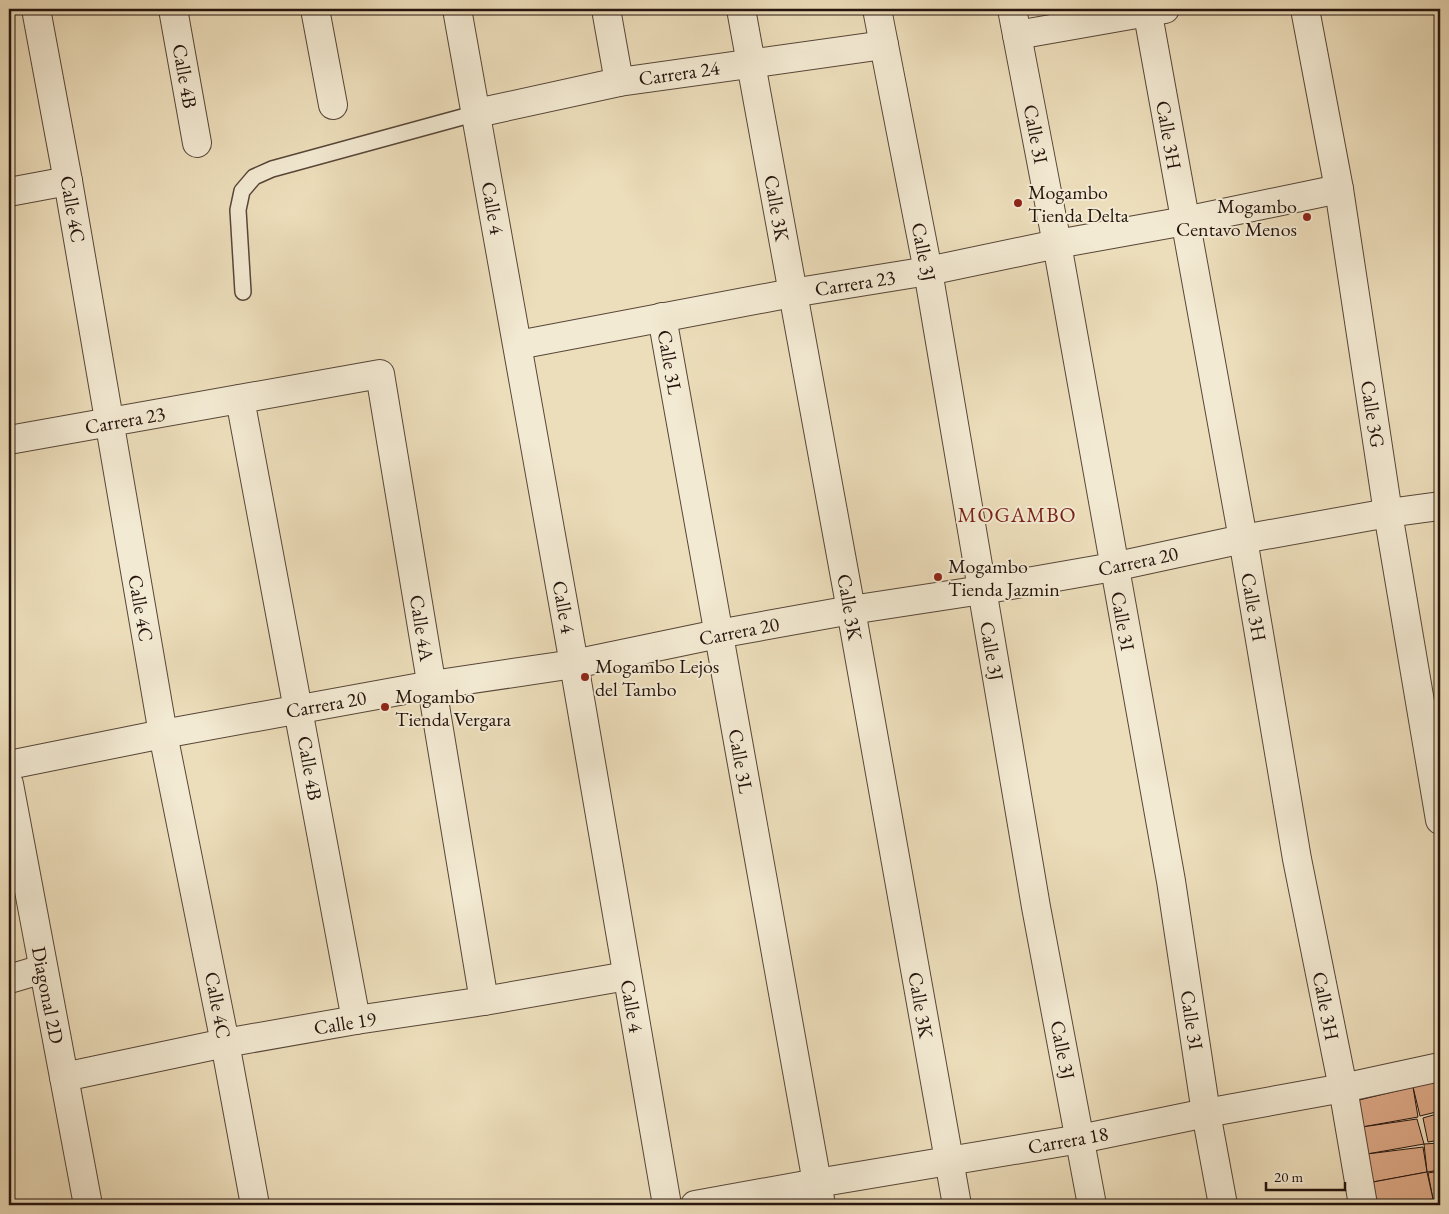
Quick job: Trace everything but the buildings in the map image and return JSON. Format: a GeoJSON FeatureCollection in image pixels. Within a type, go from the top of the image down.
{"type":"FeatureCollection","features":[{"type":"Feature","properties":{"kind":"street","name":"Calle 4C"},"geometry":{"type":"LineString","coordinates":[[36,9],[68,180],[163,734],[225,1043],[254,1205]]}},
{"type":"Feature","properties":{"kind":"street","name":"Calle 4B"},"geometry":{"type":"LineString","coordinates":[[173,9],[197,143]]}},
{"type":"Feature","properties":{"kind":"street"},"geometry":{"type":"LineString","coordinates":[[315,9],[333,105]]}},
{"type":"Feature","properties":{"kind":"street","name":"Calle 4"},"geometry":{"type":"LineString","coordinates":[[458,9],[574,664],[667,1205]]}},
{"type":"Feature","properties":{"kind":"street"},"geometry":{"type":"LineString","coordinates":[[606,9],[619,82]]}},
{"type":"Feature","properties":{"kind":"street","name":"Calle 3K"},"geometry":{"type":"LineString","coordinates":[[741,9],[851,610],[956,1205]]}},
{"type":"Feature","properties":{"kind":"street","name":"Calle 3J"},"geometry":{"type":"LineString","coordinates":[[877,9],[928,271],[1036,907],[1092,1205]]}},
{"type":"Feature","properties":{"kind":"street","name":"Calle 3I"},"geometry":{"type":"LineString","coordinates":[[1012,9],[1057,244],[1170,880],[1206,1113],[1223,1205]]}},
{"type":"Feature","properties":{"kind":"street","name":"Calle 3G"},"geometry":{"type":"LineString","coordinates":[[1305,9],[1338,189],[1388,513],[1440,820]]}},
{"type":"Feature","properties":{"kind":"street"},"geometry":{"type":"LineString","coordinates":[[1017,35],[1153,10]]}},
{"type":"Feature","properties":{"kind":"street","name":"Calle 3H"},"geometry":{"type":"LineString","coordinates":[[1153,10],[1185,221],[1243,539],[1297,859],[1343,1088],[1363,1205]]}},
{"type":"Feature","properties":{"kind":"street","name":"Carrera 24"},"geometry":{"type":"LineString","coordinates":[[477,113],[619,82],[884,45]]}},
{"type":"Feature","properties":{"kind":"street"},"geometry":{"type":"LineString","coordinates":[[9,192],[68,180]]}},
{"type":"Feature","properties":{"kind":"street","name":"Carrera 23"},"geometry":{"type":"LineString","coordinates":[[518,345],[792,292],[928,271],[1338,189]]}},
{"type":"Feature","properties":{"kind":"street","name":"Calle 3L"},"geometry":{"type":"LineString","coordinates":[[662,317],[819,1194]]}},
{"type":"Feature","properties":{"kind":"street","name":"Carrera 23"},"geometry":{"type":"LineString","coordinates":[[9,440],[380,374]]}},
{"type":"Feature","properties":{"kind":"street","name":"Calle 4A"},"geometry":{"type":"LineString","coordinates":[[380,374],[484,1001]]}},
{"type":"Feature","properties":{"kind":"street","name":"Calle 4B"},"geometry":{"type":"LineString","coordinates":[[240,398],[356,1020]]}},
{"type":"Feature","properties":{"kind":"street","name":"Carrera 20"},"geometry":{"type":"LineString","coordinates":[[9,765],[299,709],[432,685],[574,664],[718,634],[1114,567],[1243,539],[1388,513],[1440,506]]}},
{"type":"Feature","properties":{"kind":"street","name":"Diagonal 2D"},"geometry":{"type":"LineString","coordinates":[[9,784],[88,1205]]}},
{"type":"Feature","properties":{"kind":"street"},"geometry":{"type":"LineString","coordinates":[[9,980],[43,969]]}},
{"type":"Feature","properties":{"kind":"street","name":"Calle 19"},"geometry":{"type":"LineString","coordinates":[[64,1077],[225,1043],[627,976]]}},
{"type":"Feature","properties":{"kind":"street","name":"Carrera 18"},"geometry":{"type":"LineString","coordinates":[[695,1205],[819,1194],[949,1161],[1080,1139],[1206,1113],[1343,1088],[1440,1067]]}},
{"type":"Feature","properties":{"kind":"lane"},"geometry":{"type":"LineString","coordinates":[[242,292],[238,210],[242,191],[254,177],[272,170],[477,113]]}},
{"type":"Feature","properties":{"kind":"place","name":"Mogambo Tienda Delta"},"geometry":{"type":"Point","coordinates":[1018,203]}},
{"type":"Feature","properties":{"kind":"place","name":"Mogambo Centavo Menos"},"geometry":{"type":"Point","coordinates":[1307,217]}},
{"type":"Feature","properties":{"kind":"place","name":"Mogambo Tienda Jazmin"},"geometry":{"type":"Point","coordinates":[938,577]}},
{"type":"Feature","properties":{"kind":"place","name":"Mogambo Lejos del Tambo"},"geometry":{"type":"Point","coordinates":[585,677]}},
{"type":"Feature","properties":{"kind":"place","name":"Mogambo Tienda Vergara"},"geometry":{"type":"Point","coordinates":[385,707]}},
{"type":"Feature","properties":{"kind":"district","name":"MOGAMBO"},"geometry":{"type":"Point","coordinates":[1017,514]}}]}
